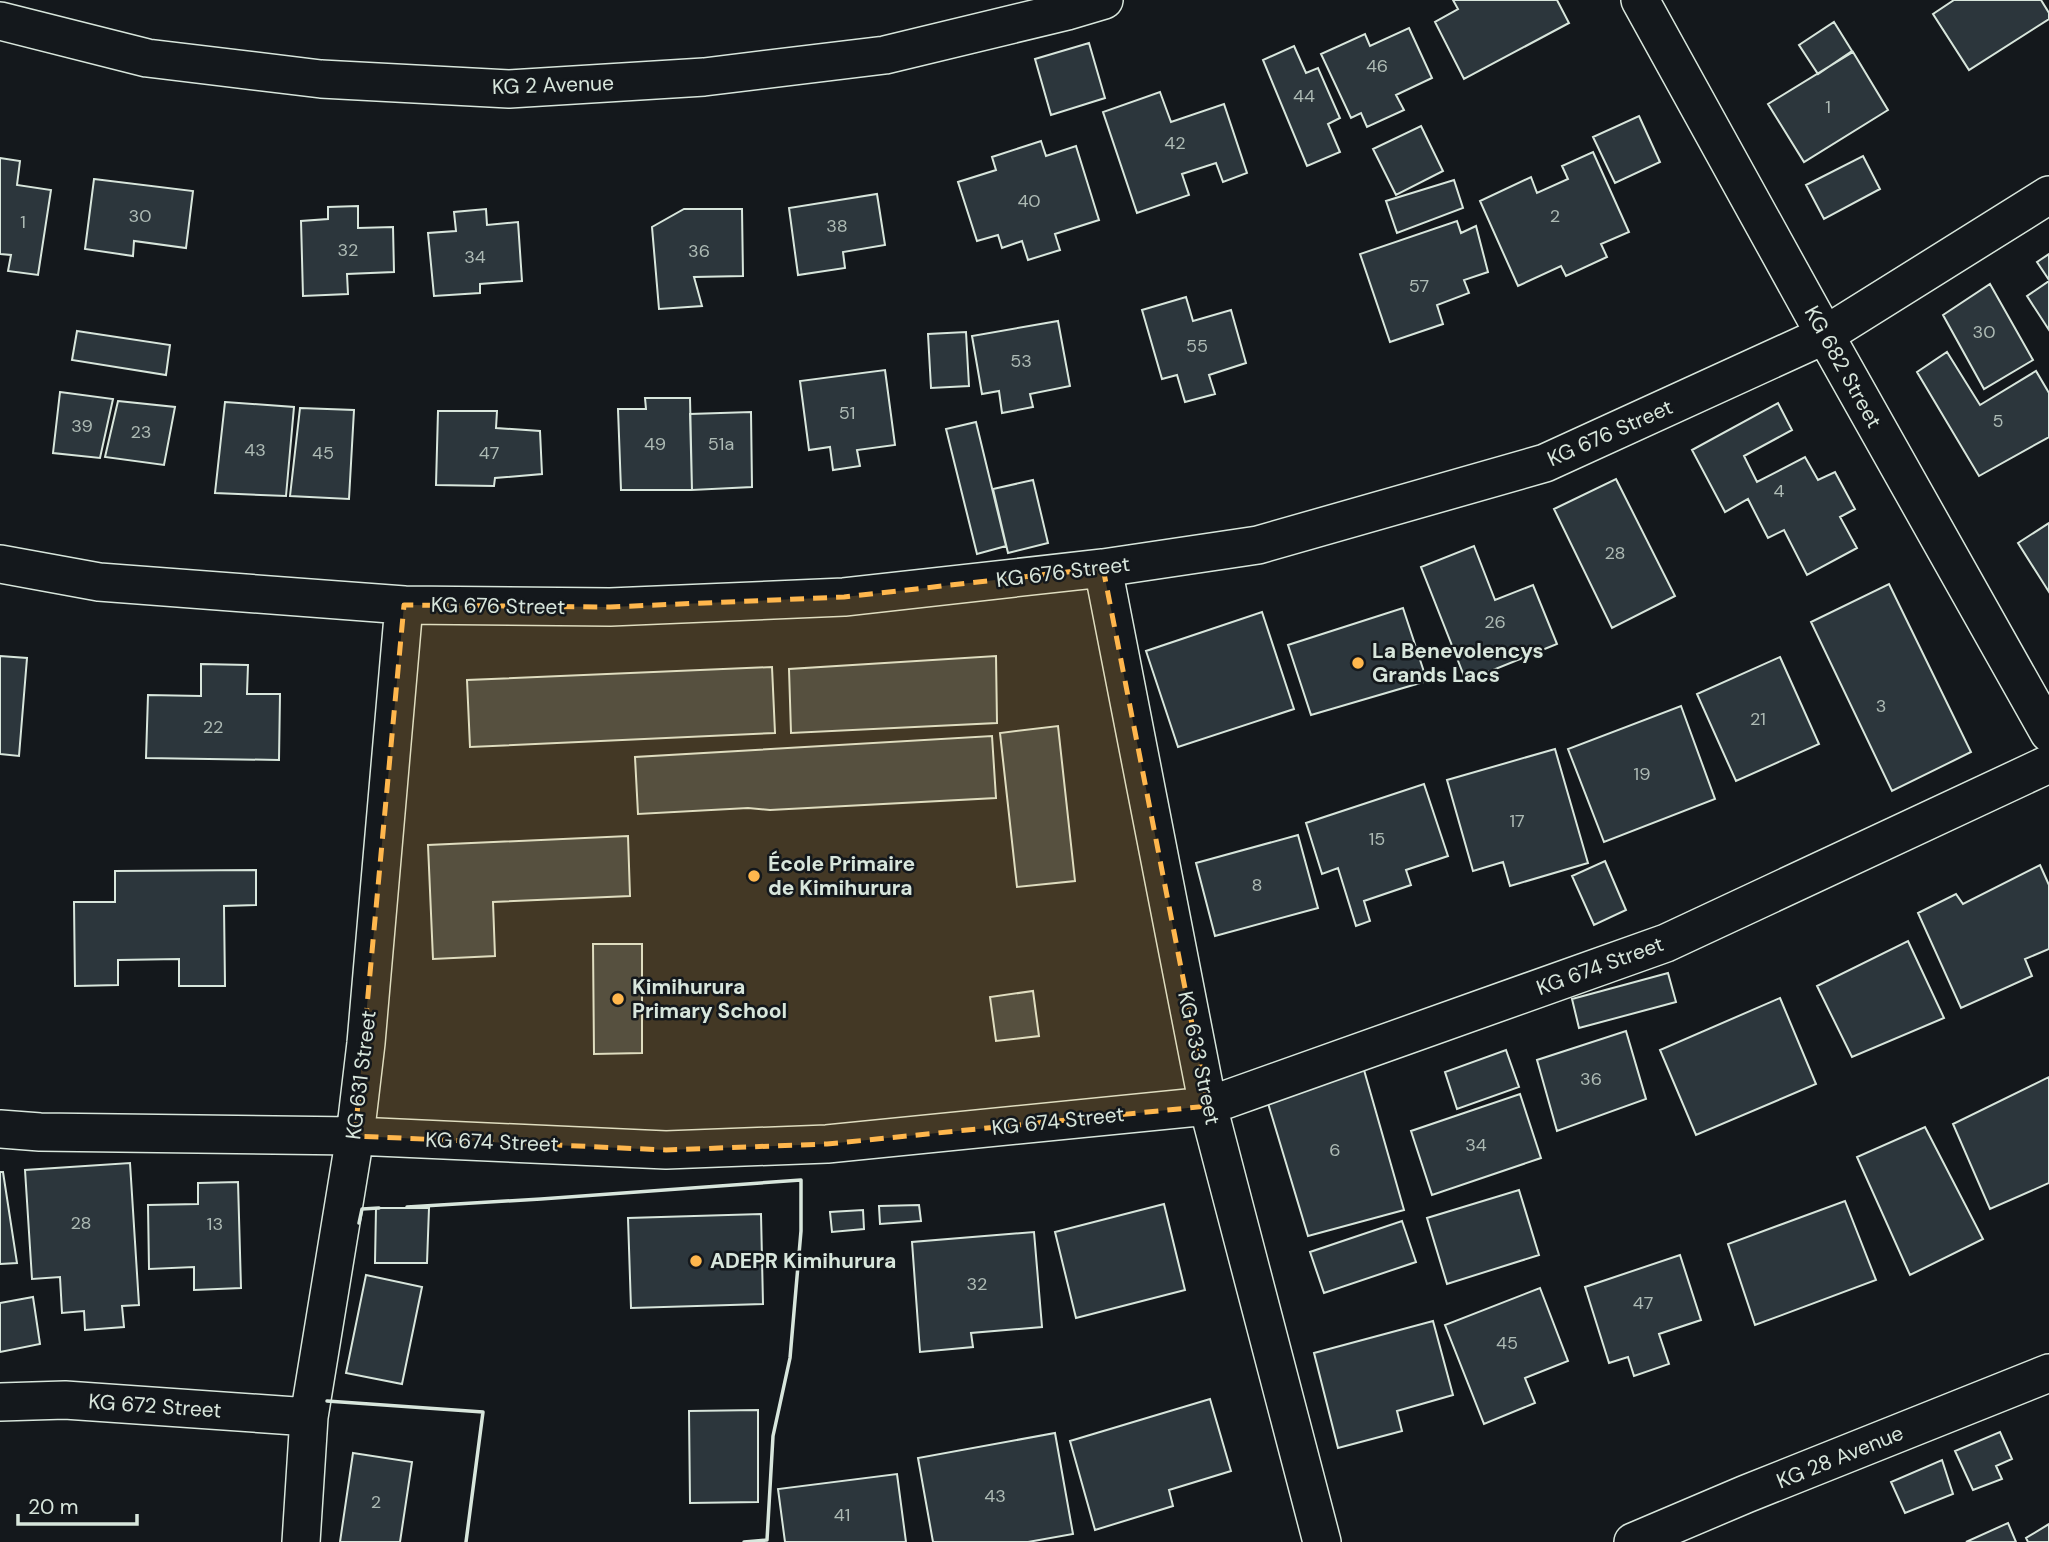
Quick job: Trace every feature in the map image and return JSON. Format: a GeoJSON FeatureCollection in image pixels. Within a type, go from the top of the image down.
{"type":"FeatureCollection","features":[{"type":"Feature","properties":{"kind":"street","name":"KG 2 Avenue"},"geometry":{"type":"LineString","coordinates":[[0,21],[146,58],[321,79],[509,89],[704,77],[885,55],[1104,0]]}},
{"type":"Feature","properties":{"kind":"street","name":"KG 682 Street"},"geometry":{"type":"LineString","coordinates":[[1640,0],[2049,733]]}},
{"type":"Feature","properties":{"kind":"street","name":"KG 676 Street"},"geometry":{"type":"LineString","coordinates":[[0,564],[99,582],[404,605],[610,607],[844,597],[1103,568],[1258,545],[1545,463],[1825,335],[2049,195]]}},
{"type":"Feature","properties":{"kind":"street","name":"KG 633 Street"},"geometry":{"type":"LineString","coordinates":[[1103,568],[1208,1106],[1322,1542]]}},
{"type":"Feature","properties":{"kind":"street","name":"KG 631 Street"},"geometry":{"type":"LineString","coordinates":[[301,1542],[309,1418],[355,1136],[366,1043],[404,605]]}},
{"type":"Feature","properties":{"kind":"street","name":"KG 674 Street"},"geometry":{"type":"LineString","coordinates":[[0,1129],[40,1132],[355,1136],[666,1150],[813,1145],[1208,1106],[1666,943],[2049,764]]}},
{"type":"Feature","properties":{"kind":"street","name":"KG 28 Avenue"},"geometry":{"type":"LineString","coordinates":[[1633,1542],[2049,1373]]}},
{"type":"Feature","properties":{"kind":"street","name":"KG 672 Street"},"geometry":{"type":"LineString","coordinates":[[0,1402],[65,1400],[309,1418]]}},
{"type":"Feature","properties":{"kind":"highlighted area"},"geometry":{"type":"Polygon","coordinates":[[[1103,568],[1208,1106],[827,1144],[666,1150],[355,1136],[404,605],[610,607],[844,597],[1103,568]]]}},
{"type":"Feature","properties":{"kind":"building"},"geometry":{"type":"Polygon","coordinates":[[[1453,0],[1557,0],[1569,23],[1464,79],[1435,22],[1458,9],[1453,0]]]}},
{"type":"Feature","properties":{"kind":"building"},"geometry":{"type":"Polygon","coordinates":[[[1954,0],[2041,0],[2049,13],[2049,19],[1969,70],[1933,14],[1954,0]]]}},
{"type":"Feature","properties":{"kind":"building"},"geometry":{"type":"Polygon","coordinates":[[[1834,22],[1852,51],[1818,74],[1799,45],[1834,22]]]}},
{"type":"Feature","properties":{"kind":"building"},"geometry":{"type":"Polygon","coordinates":[[[1409,28],[1432,78],[1396,95],[1404,110],[1367,127],[1361,113],[1351,118],[1321,54],[1365,34],[1370,46],[1409,28]]]}},
{"type":"Feature","properties":{"kind":"building"},"geometry":{"type":"Polygon","coordinates":[[[1089,43],[1105,98],[1051,115],[1035,59],[1089,43]]]}},
{"type":"Feature","properties":{"kind":"building"},"geometry":{"type":"Polygon","coordinates":[[[1294,46],[1306,73],[1318,68],[1340,118],[1328,124],[1340,152],[1307,166],[1263,60],[1294,46]]]}},
{"type":"Feature","properties":{"kind":"building"},"geometry":{"type":"Polygon","coordinates":[[[1853,52],[1888,110],[1804,162],[1768,104],[1853,52]]]}},
{"type":"Feature","properties":{"kind":"building"},"geometry":{"type":"Polygon","coordinates":[[[1160,92],[1171,122],[1224,104],[1247,173],[1223,182],[1216,163],[1182,174],[1189,195],[1137,213],[1103,112],[1160,92]]]}},
{"type":"Feature","properties":{"kind":"building"},"geometry":{"type":"Polygon","coordinates":[[[1639,116],[1660,162],[1615,183],[1593,137],[1639,116]]]}},
{"type":"Feature","properties":{"kind":"building"},"geometry":{"type":"Polygon","coordinates":[[[1421,126],[1443,171],[1396,195],[1373,149],[1421,126]]]}},
{"type":"Feature","properties":{"kind":"building"},"geometry":{"type":"Polygon","coordinates":[[[1041,141],[1046,156],[1076,146],[1099,220],[1055,234],[1060,250],[1028,260],[1022,241],[1002,248],[998,235],[977,241],[958,182],[996,170],[992,157],[1041,141]]]}},
{"type":"Feature","properties":{"kind":"building"},"geometry":{"type":"Polygon","coordinates":[[[1593,152],[1629,232],[1601,244],[1607,257],[1566,276],[1561,266],[1518,286],[1480,201],[1531,177],[1537,193],[1568,179],[1562,166],[1593,152]]]}},
{"type":"Feature","properties":{"kind":"building"},"geometry":{"type":"Polygon","coordinates":[[[1863,156],[1880,189],[1824,219],[1806,185],[1863,156]]]}},
{"type":"Feature","properties":{"kind":"building"},"geometry":{"type":"Polygon","coordinates":[[[0,158],[20,161],[17,185],[51,190],[38,275],[8,271],[11,255],[0,254],[0,158]]]}},
{"type":"Feature","properties":{"kind":"building"},"geometry":{"type":"Polygon","coordinates":[[[94,179],[193,191],[186,248],[134,241],[133,256],[85,249],[94,179]]]}},
{"type":"Feature","properties":{"kind":"building"},"geometry":{"type":"Polygon","coordinates":[[[1454,180],[1463,208],[1397,233],[1386,201],[1454,180]]]}},
{"type":"Feature","properties":{"kind":"building"},"geometry":{"type":"Polygon","coordinates":[[[877,194],[885,245],[843,252],[845,268],[798,275],[789,208],[877,194]]]}},
{"type":"Feature","properties":{"kind":"building"},"geometry":{"type":"Polygon","coordinates":[[[358,206],[358,228],[393,227],[394,272],[347,274],[348,294],[303,296],[301,221],[328,219],[328,207],[358,206]]]}},
{"type":"Feature","properties":{"kind":"building"},"geometry":{"type":"Polygon","coordinates":[[[486,209],[487,225],[518,222],[522,281],[480,284],[480,293],[434,296],[428,233],[456,231],[454,212],[486,209]]]}},
{"type":"Feature","properties":{"kind":"building"},"geometry":{"type":"Polygon","coordinates":[[[684,209],[742,209],[743,276],[694,277],[702,306],[659,309],[652,227],[684,209]]]}},
{"type":"Feature","properties":{"kind":"building"},"geometry":{"type":"Polygon","coordinates":[[[1457,221],[1461,233],[1476,226],[1488,272],[1464,280],[1469,293],[1437,305],[1443,324],[1390,342],[1360,254],[1457,221]]]}},
{"type":"Feature","properties":{"kind":"building"},"geometry":{"type":"Polygon","coordinates":[[[2049,254],[2049,280],[2037,262],[2049,254]]]}},
{"type":"Feature","properties":{"kind":"building"},"geometry":{"type":"Polygon","coordinates":[[[2049,281],[2049,330],[2027,296],[2049,281]]]}},
{"type":"Feature","properties":{"kind":"building"},"geometry":{"type":"Polygon","coordinates":[[[1990,284],[2033,360],[1984,389],[1943,315],[1990,284]]]}},
{"type":"Feature","properties":{"kind":"building"},"geometry":{"type":"Polygon","coordinates":[[[1186,297],[1193,321],[1231,310],[1246,363],[1209,375],[1215,394],[1185,402],[1177,375],[1162,379],[1142,310],[1186,297]]]}},
{"type":"Feature","properties":{"kind":"building"},"geometry":{"type":"Polygon","coordinates":[[[1058,321],[1070,386],[1030,394],[1033,407],[1002,413],[999,391],[982,394],[972,336],[1058,321]]]}},
{"type":"Feature","properties":{"kind":"building"},"geometry":{"type":"Polygon","coordinates":[[[77,331],[170,345],[166,375],[72,360],[77,331]]]}},
{"type":"Feature","properties":{"kind":"building"},"geometry":{"type":"Polygon","coordinates":[[[966,332],[969,386],[931,388],[928,334],[966,332]]]}},
{"type":"Feature","properties":{"kind":"building"},"geometry":{"type":"Polygon","coordinates":[[[1947,352],[1980,405],[2036,371],[2049,393],[2049,437],[1979,476],[1917,372],[1947,352]]]}},
{"type":"Feature","properties":{"kind":"building"},"geometry":{"type":"Polygon","coordinates":[[[885,370],[895,445],[857,450],[860,466],[833,470],[830,447],[809,450],[800,381],[885,370]]]}},
{"type":"Feature","properties":{"kind":"building"},"geometry":{"type":"Polygon","coordinates":[[[60,392],[113,399],[100,458],[53,453],[60,392]]]}},
{"type":"Feature","properties":{"kind":"building"},"geometry":{"type":"Polygon","coordinates":[[[645,398],[690,398],[692,490],[621,490],[618,409],[646,409],[645,398]]]}},
{"type":"Feature","properties":{"kind":"building"},"geometry":{"type":"Polygon","coordinates":[[[118,401],[175,407],[164,465],[105,457],[118,401]]]}},
{"type":"Feature","properties":{"kind":"building"},"geometry":{"type":"Polygon","coordinates":[[[225,402],[294,407],[286,496],[215,493],[225,402]]]}},
{"type":"Feature","properties":{"kind":"building"},"geometry":{"type":"Polygon","coordinates":[[[1778,403],[1792,430],[1744,456],[1757,482],[1805,457],[1818,480],[1835,472],[1855,509],[1840,517],[1857,548],[1807,575],[1784,530],[1768,538],[1748,499],[1725,512],[1692,450],[1778,403]]]}},
{"type":"Feature","properties":{"kind":"building"},"geometry":{"type":"Polygon","coordinates":[[[300,408],[354,410],[349,499],[290,496],[300,408]]]}},
{"type":"Feature","properties":{"kind":"building"},"geometry":{"type":"Polygon","coordinates":[[[438,411],[497,411],[496,428],[540,431],[542,474],[495,478],[494,486],[436,485],[438,411]]]}},
{"type":"Feature","properties":{"kind":"building"},"geometry":{"type":"Polygon","coordinates":[[[751,412],[752,487],[692,490],[690,414],[751,412]]]}},
{"type":"Feature","properties":{"kind":"building"},"geometry":{"type":"Polygon","coordinates":[[[976,422],[1006,546],[977,554],[946,429],[976,422]]]}},
{"type":"Feature","properties":{"kind":"building"},"geometry":{"type":"Polygon","coordinates":[[[1616,479],[1675,596],[1612,628],[1554,509],[1616,479]]]}},
{"type":"Feature","properties":{"kind":"building"},"geometry":{"type":"Polygon","coordinates":[[[1033,480],[1048,543],[1008,553],[993,489],[1033,480]]]}},
{"type":"Feature","properties":{"kind":"building"},"geometry":{"type":"Polygon","coordinates":[[[2049,523],[2049,592],[2018,543],[2049,523]]]}},
{"type":"Feature","properties":{"kind":"building"},"geometry":{"type":"Polygon","coordinates":[[[1474,546],[1495,600],[1533,585],[1557,644],[1466,681],[1421,567],[1474,546]]]}},
{"type":"Feature","properties":{"kind":"building"},"geometry":{"type":"Polygon","coordinates":[[[1889,584],[1971,752],[1892,791],[1811,622],[1889,584]]]}},
{"type":"Feature","properties":{"kind":"building","name":"La Benevolencys Grands Lacs"},"geometry":{"type":"Polygon","coordinates":[[[1403,608],[1427,681],[1311,715],[1288,645],[1403,608]]]}},
{"type":"Feature","properties":{"kind":"building"},"geometry":{"type":"Polygon","coordinates":[[[1262,612],[1294,709],[1178,747],[1146,651],[1262,612]]]}},
{"type":"Feature","properties":{"kind":"building"},"geometry":{"type":"Polygon","coordinates":[[[0,656],[27,658],[19,756],[0,754],[0,656]]]}},
{"type":"Feature","properties":{"kind":"building"},"geometry":{"type":"Polygon","coordinates":[[[996,656],[997,723],[791,733],[789,669],[996,656]]]}},
{"type":"Feature","properties":{"kind":"building"},"geometry":{"type":"Polygon","coordinates":[[[1780,657],[1819,744],[1736,781],[1697,694],[1780,657]]]}},
{"type":"Feature","properties":{"kind":"building"},"geometry":{"type":"Polygon","coordinates":[[[201,664],[248,665],[247,694],[280,694],[279,760],[146,758],[148,695],[201,696],[201,664]]]}},
{"type":"Feature","properties":{"kind":"building"},"geometry":{"type":"Polygon","coordinates":[[[772,667],[775,733],[470,747],[467,680],[772,667]]]}},
{"type":"Feature","properties":{"kind":"building"},"geometry":{"type":"Polygon","coordinates":[[[1681,706],[1715,799],[1604,842],[1568,749],[1681,706]]]}},
{"type":"Feature","properties":{"kind":"building"},"geometry":{"type":"Polygon","coordinates":[[[1058,726],[1075,881],[1017,887],[1000,733],[1058,726]]]}},
{"type":"Feature","properties":{"kind":"building"},"geometry":{"type":"Polygon","coordinates":[[[992,736],[996,798],[638,814],[635,757],[992,736]]]}},
{"type":"Feature","properties":{"kind":"building"},"geometry":{"type":"Polygon","coordinates":[[[1555,749],[1588,863],[1510,886],[1503,862],[1473,871],[1447,780],[1555,749]]]}},
{"type":"Feature","properties":{"kind":"building"},"geometry":{"type":"Polygon","coordinates":[[[1424,784],[1448,856],[1406,870],[1411,885],[1364,901],[1370,921],[1356,926],[1338,868],[1322,874],[1306,823],[1424,784]]]}},
{"type":"Feature","properties":{"kind":"building"},"geometry":{"type":"Polygon","coordinates":[[[1298,835],[1318,908],[1215,936],[1196,863],[1298,835]]]}},
{"type":"Feature","properties":{"kind":"building"},"geometry":{"type":"Polygon","coordinates":[[[628,836],[630,896],[493,902],[495,956],[433,959],[428,845],[628,836]]]}},
{"type":"Feature","properties":{"kind":"building"},"geometry":{"type":"Polygon","coordinates":[[[1605,861],[1626,910],[1594,925],[1572,876],[1605,861]]]}},
{"type":"Feature","properties":{"kind":"building"},"geometry":{"type":"Polygon","coordinates":[[[2040,865],[2049,885],[2049,949],[2025,959],[2032,976],[1961,1008],[1918,913],[1956,894],[1963,904],[2040,865]]]}},
{"type":"Feature","properties":{"kind":"building"},"geometry":{"type":"Polygon","coordinates":[[[256,870],[256,905],[224,906],[225,986],[179,986],[179,959],[118,960],[118,985],[75,986],[74,902],[115,902],[115,871],[256,870]]]}},
{"type":"Feature","properties":{"kind":"building"},"geometry":{"type":"Polygon","coordinates":[[[1908,941],[1944,1018],[1852,1057],[1817,986],[1908,941]]]}},
{"type":"Feature","properties":{"kind":"building","name":"Kimihurura Primary School"},"geometry":{"type":"Polygon","coordinates":[[[593,944],[642,944],[642,1053],[594,1054],[593,944]]]}},
{"type":"Feature","properties":{"kind":"building"},"geometry":{"type":"Polygon","coordinates":[[[1668,973],[1676,1002],[1579,1028],[1572,999],[1668,973]]]}},
{"type":"Feature","properties":{"kind":"building"},"geometry":{"type":"Polygon","coordinates":[[[1033,991],[1039,1036],[996,1041],[990,997],[1033,991]]]}},
{"type":"Feature","properties":{"kind":"building"},"geometry":{"type":"Polygon","coordinates":[[[1780,998],[1816,1084],[1696,1135],[1660,1050],[1780,998]]]}},
{"type":"Feature","properties":{"kind":"building"},"geometry":{"type":"Polygon","coordinates":[[[1626,1031],[1646,1099],[1557,1131],[1537,1060],[1626,1031]]]}},
{"type":"Feature","properties":{"kind":"building"},"geometry":{"type":"Polygon","coordinates":[[[1506,1050],[1519,1087],[1457,1109],[1445,1072],[1506,1050]]]}},
{"type":"Feature","properties":{"kind":"building"},"geometry":{"type":"Polygon","coordinates":[[[1360,1056],[1404,1210],[1308,1236],[1264,1090],[1360,1056]]]}},
{"type":"Feature","properties":{"kind":"building"},"geometry":{"type":"Polygon","coordinates":[[[2049,1077],[2049,1183],[1990,1209],[1953,1124],[2049,1077]]]}},
{"type":"Feature","properties":{"kind":"building"},"geometry":{"type":"Polygon","coordinates":[[[1520,1094],[1541,1158],[1432,1195],[1411,1131],[1520,1094]]]}},
{"type":"Feature","properties":{"kind":"building"},"geometry":{"type":"Polygon","coordinates":[[[1925,1127],[1983,1239],[1910,1275],[1857,1157],[1925,1127]]]}},
{"type":"Feature","properties":{"kind":"building"},"geometry":{"type":"Polygon","coordinates":[[[130,1163],[139,1305],[122,1306],[124,1327],[85,1330],[84,1311],[62,1313],[60,1277],[32,1279],[25,1170],[130,1163]]]}},
{"type":"Feature","properties":{"kind":"building"},"geometry":{"type":"Polygon","coordinates":[[[0,1172],[3,1172],[17,1263],[0,1264],[0,1172]]]}},
{"type":"Feature","properties":{"kind":"building"},"geometry":{"type":"Polygon","coordinates":[[[238,1182],[241,1288],[194,1290],[194,1267],[149,1269],[148,1205],[198,1204],[198,1183],[238,1182]]]}},
{"type":"Feature","properties":{"kind":"building"},"geometry":{"type":"Polygon","coordinates":[[[1519,1190],[1539,1255],[1447,1284],[1427,1218],[1519,1190]]]}},
{"type":"Feature","properties":{"kind":"building"},"geometry":{"type":"Polygon","coordinates":[[[1845,1201],[1876,1280],[1755,1325],[1728,1244],[1845,1201]]]}},
{"type":"Feature","properties":{"kind":"building"},"geometry":{"type":"Polygon","coordinates":[[[1164,1204],[1185,1290],[1076,1318],[1055,1232],[1164,1204]]]}},
{"type":"Feature","properties":{"kind":"building"},"geometry":{"type":"Polygon","coordinates":[[[919,1205],[921,1221],[880,1224],[879,1206],[919,1205]]]}},
{"type":"Feature","properties":{"kind":"building"},"geometry":{"type":"Polygon","coordinates":[[[376,1208],[429,1208],[427,1263],[375,1263],[376,1208]]]}},
{"type":"Feature","properties":{"kind":"building"},"geometry":{"type":"Polygon","coordinates":[[[863,1210],[864,1229],[832,1232],[830,1212],[863,1210]]]}},
{"type":"Feature","properties":{"kind":"building","name":"ADEPR Kimihurura"},"geometry":{"type":"Polygon","coordinates":[[[761,1214],[763,1304],[631,1308],[628,1218],[761,1214]]]}},
{"type":"Feature","properties":{"kind":"building"},"geometry":{"type":"Polygon","coordinates":[[[1402,1221],[1416,1262],[1324,1293],[1310,1252],[1402,1221]]]}},
{"type":"Feature","properties":{"kind":"building"},"geometry":{"type":"Polygon","coordinates":[[[1034,1232],[1042,1327],[971,1333],[973,1347],[920,1352],[912,1242],[1034,1232]]]}},
{"type":"Feature","properties":{"kind":"building"},"geometry":{"type":"Polygon","coordinates":[[[1680,1255],[1701,1320],[1659,1334],[1669,1364],[1634,1376],[1628,1357],[1609,1363],[1585,1287],[1680,1255]]]}},
{"type":"Feature","properties":{"kind":"building"},"geometry":{"type":"Polygon","coordinates":[[[366,1275],[422,1287],[402,1384],[346,1373],[366,1275]]]}},
{"type":"Feature","properties":{"kind":"building"},"geometry":{"type":"Polygon","coordinates":[[[1540,1288],[1568,1361],[1525,1378],[1535,1403],[1484,1424],[1445,1325],[1540,1288]]]}},
{"type":"Feature","properties":{"kind":"building"},"geometry":{"type":"Polygon","coordinates":[[[33,1297],[40,1344],[0,1352],[0,1303],[33,1297]]]}},
{"type":"Feature","properties":{"kind":"building"},"geometry":{"type":"Polygon","coordinates":[[[1433,1321],[1453,1395],[1397,1411],[1402,1431],[1338,1448],[1314,1353],[1433,1321]]]}},
{"type":"Feature","properties":{"kind":"building"},"geometry":{"type":"Polygon","coordinates":[[[1210,1399],[1231,1471],[1169,1490],[1173,1506],[1095,1530],[1070,1441],[1210,1399]]]}},
{"type":"Feature","properties":{"kind":"building"},"geometry":{"type":"Polygon","coordinates":[[[758,1410],[758,1502],[690,1503],[689,1411],[758,1410]]]}},
{"type":"Feature","properties":{"kind":"building"},"geometry":{"type":"Polygon","coordinates":[[[2000,1432],[2012,1459],[1996,1466],[2002,1479],[1973,1490],[1955,1451],[2000,1432]]]}},
{"type":"Feature","properties":{"kind":"building"},"geometry":{"type":"Polygon","coordinates":[[[1055,1433],[1073,1534],[1028,1542],[933,1542],[918,1458],[1055,1433]]]}},
{"type":"Feature","properties":{"kind":"building"},"geometry":{"type":"Polygon","coordinates":[[[353,1453],[412,1462],[400,1542],[340,1542],[353,1453]]]}},
{"type":"Feature","properties":{"kind":"building"},"geometry":{"type":"Polygon","coordinates":[[[1942,1460],[1953,1494],[1905,1513],[1891,1482],[1942,1460]]]}},
{"type":"Feature","properties":{"kind":"building"},"geometry":{"type":"Polygon","coordinates":[[[897,1474],[906,1542],[785,1542],[778,1489],[897,1474]]]}},
{"type":"Feature","properties":{"kind":"building"},"geometry":{"type":"Polygon","coordinates":[[[2008,1523],[2016,1542],[1966,1542],[2008,1523]]]}},
{"type":"Feature","properties":{"kind":"building"},"geometry":{"type":"Polygon","coordinates":[[[2049,1524],[2049,1542],[2028,1542],[2026,1538],[2049,1524]]]}},
{"type":"Feature","properties":{"kind":"wall"},"geometry":{"type":"LineString","coordinates":[[407,1207],[801,1180],[801,1231],[790,1358],[773,1436],[767,1540],[744,1542]]}},
{"type":"Feature","properties":{"kind":"wall"},"geometry":{"type":"LineString","coordinates":[[359,1223],[362,1209],[379,1208]]}},
{"type":"Feature","properties":{"kind":"wall"},"geometry":{"type":"LineString","coordinates":[[327,1401],[483,1412],[466,1542]]}},
{"type":"Feature","properties":{"kind":"place","name":"La Benevolencys Grands Lacs"},"geometry":{"type":"Point","coordinates":[1358,663]}},
{"type":"Feature","properties":{"kind":"place","name":"École Primaire de Kimihurura"},"geometry":{"type":"Point","coordinates":[754,876]}},
{"type":"Feature","properties":{"kind":"place","name":"Kimihurura Primary School"},"geometry":{"type":"Point","coordinates":[618,999]}},
{"type":"Feature","properties":{"kind":"place","name":"ADEPR Kimihurura"},"geometry":{"type":"Point","coordinates":[696,1261]}}]}
